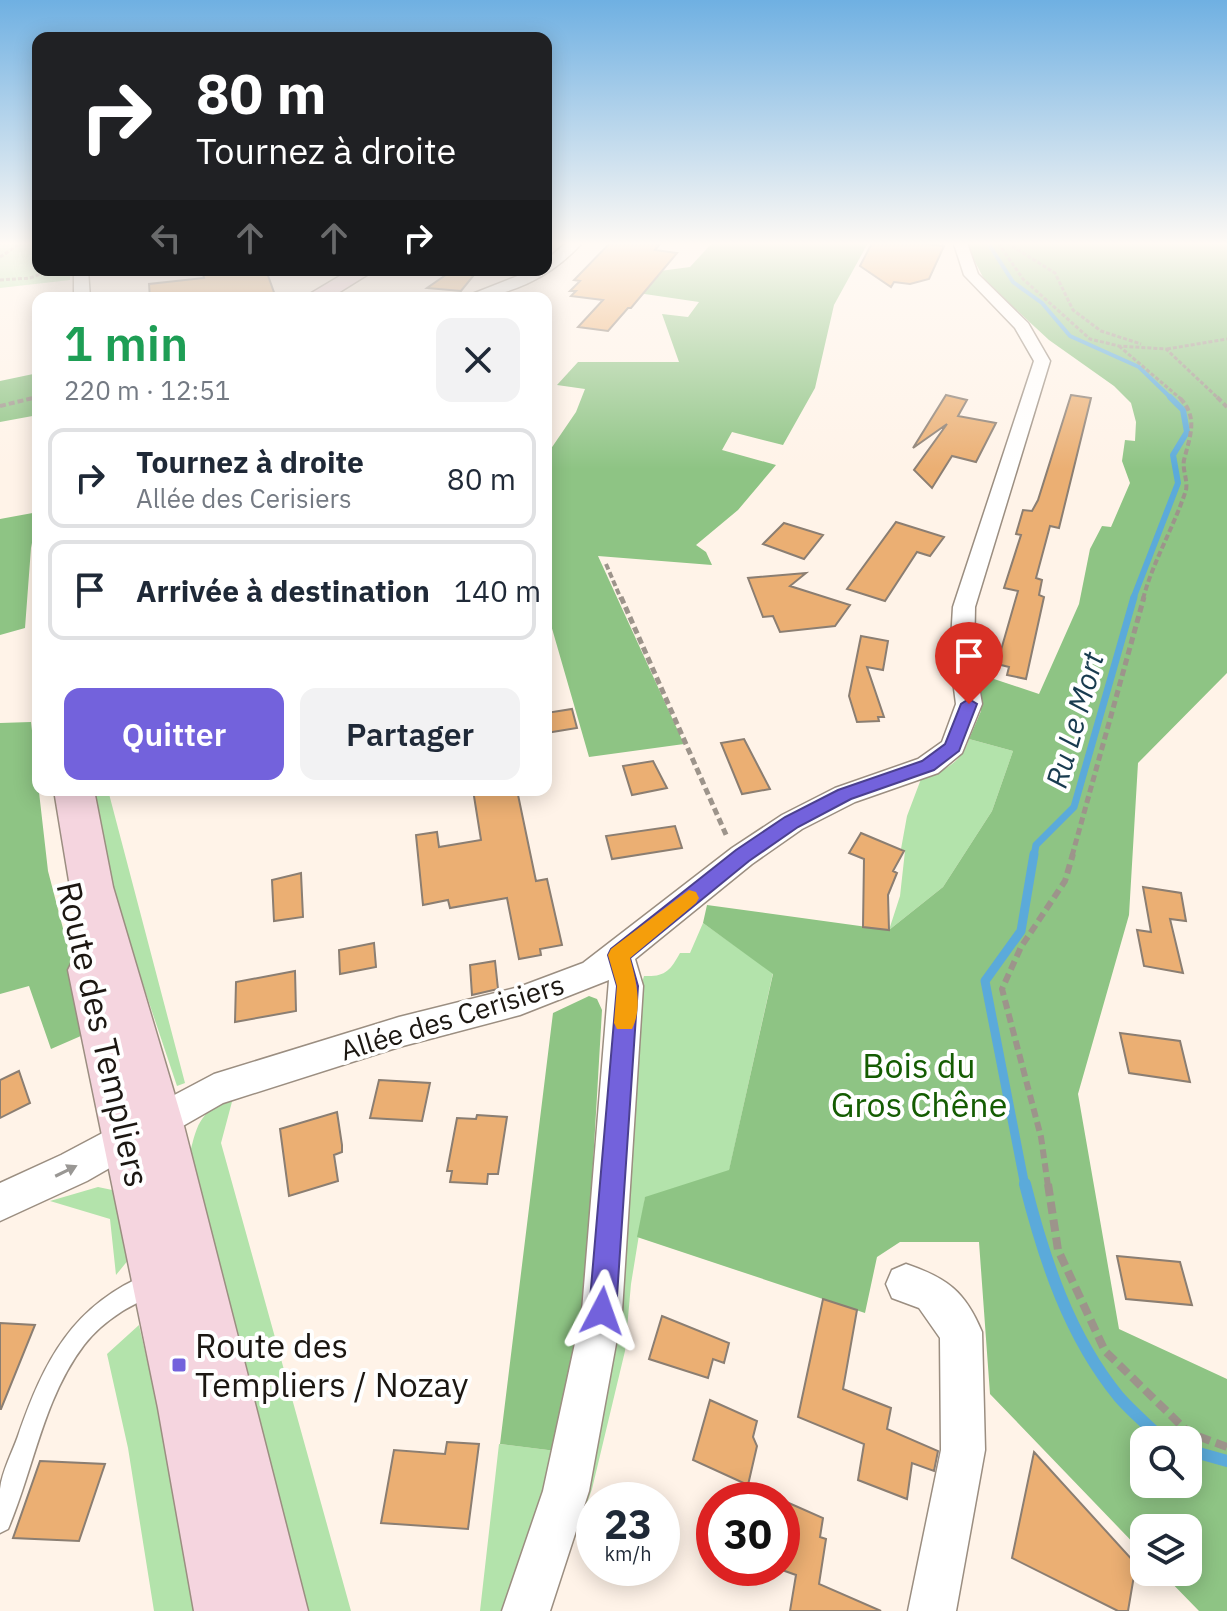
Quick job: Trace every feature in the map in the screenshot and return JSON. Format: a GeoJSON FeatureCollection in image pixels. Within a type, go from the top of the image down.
{"type":"FeatureCollection","features":[{"type":"Feature","properties":{"kind":"main road","name":"Route des Templiers"},"geometry":{"type":"LineString","coordinates":[[53,796],[63,857],[144,1128]]}},
{"type":"Feature","properties":{"kind":"main road","name":"Route des Templiers"},"geometry":{"type":"LineString","coordinates":[[75,796],[78,825],[96,896],[174,1272],[273,1611]]}},
{"type":"Feature","properties":{"kind":"main road","name":"Route des Templiers"},"geometry":{"type":"LineString","coordinates":[[174,1272],[189,1408],[229,1611]]}},
{"type":"Feature","properties":{"kind":"street","name":"Allée des Cerisiers"},"geometry":{"type":"LineString","coordinates":[[0,1202],[214,1090],[399,1032],[520,1001],[594,973],[742,856],[792,822],[845,795],[928,766],[953,747],[969,704],[962,657],[964,607],[1042,361],[1014,318]]}},
{"type":"Feature","properties":{"kind":"street"},"geometry":{"type":"LineString","coordinates":[[526,1611],[566,1491],[602,1311],[627,986],[618,955]]}},
{"type":"Feature","properties":{"kind":"street"},"geometry":{"type":"LineString","coordinates":[[906,1284],[932,1293],[961,1332],[963,1450],[932,1611]]}},
{"type":"Feature","properties":{"kind":"lane"},"geometry":{"type":"LineString","coordinates":[[0,1521],[51,1379],[77,1336],[119,1300],[174,1272]]}},
{"type":"Feature","properties":{"kind":"path"},"geometry":{"type":"LineString","coordinates":[[1067,318],[1090,339],[1119,346],[1142,345]]}},
{"type":"Feature","properties":{"kind":"path"},"geometry":{"type":"LineString","coordinates":[[1084,318],[1101,331],[1142,345],[1166,349],[1227,339]]}},
{"type":"Feature","properties":{"kind":"path"},"geometry":{"type":"LineString","coordinates":[[1119,346],[1188,406],[1192,418],[1192,439],[1183,463],[1187,486],[1149,577],[1065,881],[1021,947],[1002,989],[1041,1137],[1058,1250],[1105,1351],[1189,1433],[1227,1447]]}},
{"type":"Feature","properties":{"kind":"path"},"geometry":{"type":"LineString","coordinates":[[1166,349],[1227,407]]}},
{"type":"Feature","properties":{"kind":"path"},"geometry":{"type":"LineString","coordinates":[[0,406],[32,398]]}},
{"type":"Feature","properties":{"kind":"path"},"geometry":{"type":"LineString","coordinates":[[606,564],[731,845],[742,856]]}},
{"type":"Feature","properties":{"kind":"green space"},"geometry":{"type":"Polygon","coordinates":[[[663,318],[831,318],[815,388],[783,445],[732,432],[722,450],[776,465],[738,510],[696,545],[706,552],[712,565],[598,556],[684,744],[589,757],[552,628],[552,447],[576,412],[585,389],[557,385],[578,362],[679,362],[663,318]]]}},
{"type":"Feature","properties":{"kind":"green space","name":"Bois du Gros Chêne"},"geometry":{"type":"Polygon","coordinates":[[[1025,318],[1227,318],[1227,673],[1138,763],[1129,915],[1078,1094],[1119,1329],[1227,1379],[1227,1611],[1199,1611],[1175,1586],[1202,1586],[1202,1514],[1130,1514],[1130,1539],[990,1394],[979,1242],[900,1242],[877,1257],[865,1313],[637,1237],[645,1197],[729,1170],[773,974],[703,923],[707,905],[889,930],[943,887],[992,811],[1013,751],[969,739],[981,711],[979,674],[1039,694],[1079,604],[1090,549],[1102,526],[1111,527],[1130,483],[1122,461],[1125,440],[1135,441],[1136,422],[1131,403],[1114,386],[1049,340],[1025,318]]]}},
{"type":"Feature","properties":{"kind":"green space"},"geometry":{"type":"Polygon","coordinates":[[[32,374],[32,416],[0,422],[0,381],[32,374]]]}},
{"type":"Feature","properties":{"kind":"green space"},"geometry":{"type":"Polygon","coordinates":[[[32,513],[25,628],[0,635],[0,519],[32,513]]]}},
{"type":"Feature","properties":{"kind":"green space"},"geometry":{"type":"Polygon","coordinates":[[[31,722],[32,796],[39,796],[48,871],[90,1032],[51,1049],[29,986],[0,994],[0,723],[31,722]]]}},
{"type":"Feature","properties":{"kind":"green space"},"geometry":{"type":"Polygon","coordinates":[[[969,739],[1013,751],[992,811],[943,887],[889,930],[900,896],[905,851],[901,849],[907,816],[921,779],[957,760],[969,739]]]}},
{"type":"Feature","properties":{"kind":"green space"},"geometry":{"type":"Polygon","coordinates":[[[91,796],[110,796],[185,1083],[177,1086],[111,889],[91,796]]]}},
{"type":"Feature","properties":{"kind":"green space"},"geometry":{"type":"Polygon","coordinates":[[[703,923],[773,973],[729,1171],[645,1198],[631,1284],[625,1351],[594,1482],[576,1482],[576,1535],[570,1552],[559,1547],[635,1007],[644,976],[662,974],[680,953],[690,953],[703,923]]]}},
{"type":"Feature","properties":{"kind":"green space"},"geometry":{"type":"Polygon","coordinates":[[[589,996],[597,999],[602,1010],[585,1301],[556,1451],[500,1444],[553,1013],[589,996]]]}},
{"type":"Feature","properties":{"kind":"green space"},"geometry":{"type":"Polygon","coordinates":[[[233,1098],[221,1143],[351,1611],[301,1611],[278,1493],[188,1161],[205,1115],[233,1098]]]}},
{"type":"Feature","properties":{"kind":"green space"},"geometry":{"type":"Polygon","coordinates":[[[98,1187],[117,1191],[129,1259],[116,1275],[110,1219],[50,1201],[98,1187]]]}},
{"type":"Feature","properties":{"kind":"green space"},"geometry":{"type":"Polygon","coordinates":[[[139,1325],[159,1412],[216,1611],[154,1611],[128,1448],[107,1354],[139,1325]]]}},
{"type":"Feature","properties":{"kind":"green space"},"geometry":{"type":"Polygon","coordinates":[[[499,1444],[556,1451],[511,1611],[480,1611],[499,1444]]]}},
{"type":"Feature","properties":{"kind":"building"},"geometry":{"type":"Polygon","coordinates":[[[586,318],[619,318],[608,331],[578,327],[586,318]]]}},
{"type":"Feature","properties":{"kind":"building"},"geometry":{"type":"Polygon","coordinates":[[[946,395],[967,400],[958,416],[996,423],[976,462],[952,456],[932,488],[914,470],[947,424],[913,448],[946,395]]]}},
{"type":"Feature","properties":{"kind":"building"},"geometry":{"type":"Polygon","coordinates":[[[1071,395],[1091,398],[1059,528],[1050,526],[1036,578],[1042,580],[1039,595],[1044,597],[1026,679],[1007,675],[1009,667],[997,664],[1018,591],[1004,588],[1021,535],[1016,534],[1023,510],[1032,511],[1038,500],[1071,395]]]}},
{"type":"Feature","properties":{"kind":"building"},"geometry":{"type":"Polygon","coordinates":[[[896,522],[944,537],[930,556],[917,552],[885,601],[847,589],[896,522]]]}},
{"type":"Feature","properties":{"kind":"building"},"geometry":{"type":"Polygon","coordinates":[[[784,523],[823,535],[804,559],[763,544],[784,523]]]}},
{"type":"Feature","properties":{"kind":"building"},"geometry":{"type":"Polygon","coordinates":[[[806,573],[790,586],[850,605],[835,626],[780,632],[773,616],[763,617],[748,578],[806,573]]]}},
{"type":"Feature","properties":{"kind":"building"},"geometry":{"type":"Polygon","coordinates":[[[861,636],[888,641],[883,670],[867,667],[884,717],[878,717],[879,721],[857,722],[849,696],[861,636]]]}},
{"type":"Feature","properties":{"kind":"building"},"geometry":{"type":"Polygon","coordinates":[[[572,709],[577,728],[552,732],[552,712],[572,709]]]}},
{"type":"Feature","properties":{"kind":"building"},"geometry":{"type":"Polygon","coordinates":[[[744,739],[770,789],[742,794],[721,743],[744,739]]]}},
{"type":"Feature","properties":{"kind":"building"},"geometry":{"type":"Polygon","coordinates":[[[653,761],[667,788],[632,795],[623,766],[653,761]]]}},
{"type":"Feature","properties":{"kind":"building"},"geometry":{"type":"Polygon","coordinates":[[[474,796],[518,796],[536,881],[547,879],[562,945],[540,949],[541,955],[519,959],[507,898],[450,908],[448,900],[423,905],[416,835],[437,832],[439,847],[481,840],[474,796]]]}},
{"type":"Feature","properties":{"kind":"building"},"geometry":{"type":"Polygon","coordinates":[[[675,826],[682,848],[612,859],[606,836],[675,826]]]}},
{"type":"Feature","properties":{"kind":"building"},"geometry":{"type":"Polygon","coordinates":[[[861,833],[904,851],[893,871],[897,873],[888,895],[889,930],[863,927],[864,859],[849,853],[861,833]]]}},
{"type":"Feature","properties":{"kind":"building"},"geometry":{"type":"Polygon","coordinates":[[[301,873],[303,917],[274,921],[272,880],[301,873]]]}},
{"type":"Feature","properties":{"kind":"building"},"geometry":{"type":"Polygon","coordinates":[[[1143,887],[1181,893],[1186,921],[1170,919],[1183,973],[1144,966],[1137,930],[1151,932],[1143,887]]]}},
{"type":"Feature","properties":{"kind":"building"},"geometry":{"type":"Polygon","coordinates":[[[374,943],[376,967],[340,974],[339,950],[374,943]]]}},
{"type":"Feature","properties":{"kind":"building"},"geometry":{"type":"Polygon","coordinates":[[[495,961],[498,989],[472,995],[470,965],[495,961]]]}},
{"type":"Feature","properties":{"kind":"building"},"geometry":{"type":"Polygon","coordinates":[[[295,971],[296,1011],[235,1022],[236,982],[295,971]]]}},
{"type":"Feature","properties":{"kind":"building"},"geometry":{"type":"Polygon","coordinates":[[[1120,1033],[1180,1041],[1190,1082],[1129,1073],[1120,1033]]]}},
{"type":"Feature","properties":{"kind":"building"},"geometry":{"type":"Polygon","coordinates":[[[19,1071],[30,1103],[0,1118],[0,1080],[19,1071]]]}},
{"type":"Feature","properties":{"kind":"building"},"geometry":{"type":"Polygon","coordinates":[[[379,1080],[430,1083],[422,1121],[370,1118],[379,1080]]]}},
{"type":"Feature","properties":{"kind":"building"},"geometry":{"type":"Polygon","coordinates":[[[337,1112],[342,1145],[342,1152],[334,1155],[338,1181],[289,1196],[280,1129],[337,1112]]]}},
{"type":"Feature","properties":{"kind":"building"},"geometry":{"type":"Polygon","coordinates":[[[477,1115],[507,1117],[498,1174],[488,1174],[487,1184],[450,1182],[452,1171],[447,1171],[457,1118],[476,1119],[477,1115]]]}},
{"type":"Feature","properties":{"kind":"building"},"geometry":{"type":"Polygon","coordinates":[[[1117,1256],[1180,1262],[1192,1305],[1126,1299],[1117,1256]]]}},
{"type":"Feature","properties":{"kind":"building"},"geometry":{"type":"Polygon","coordinates":[[[823,1299],[857,1310],[843,1389],[891,1408],[887,1429],[938,1451],[934,1471],[912,1463],[907,1499],[858,1480],[864,1444],[798,1417],[823,1299]]]}},
{"type":"Feature","properties":{"kind":"building"},"geometry":{"type":"Polygon","coordinates":[[[662,1316],[729,1343],[724,1363],[713,1359],[708,1378],[649,1359],[662,1316]]]}},
{"type":"Feature","properties":{"kind":"building"},"geometry":{"type":"Polygon","coordinates":[[[0,1323],[35,1325],[1,1409],[0,1409],[0,1323]]]}},
{"type":"Feature","properties":{"kind":"building"},"geometry":{"type":"Polygon","coordinates":[[[710,1400],[757,1421],[753,1437],[757,1446],[749,1482],[741,1482],[693,1460],[710,1400]]]}},
{"type":"Feature","properties":{"kind":"building"},"geometry":{"type":"Polygon","coordinates":[[[447,1442],[479,1444],[468,1529],[381,1523],[394,1450],[445,1454],[447,1442]]]}},
{"type":"Feature","properties":{"kind":"building"},"geometry":{"type":"Polygon","coordinates":[[[1034,1452],[1130,1557],[1132,1586],[1128,1611],[1118,1611],[1012,1558],[1034,1452]]]}},
{"type":"Feature","properties":{"kind":"building"},"geometry":{"type":"Polygon","coordinates":[[[40,1461],[105,1464],[79,1541],[13,1538],[40,1461]]]}},
{"type":"Feature","properties":{"kind":"building"},"geometry":{"type":"Polygon","coordinates":[[[800,1508],[823,1518],[820,1537],[826,1539],[819,1584],[881,1611],[790,1611],[794,1586],[800,1586],[800,1508]]]}},
{"type":"Feature","properties":{"kind":"waterway","name":"Ru Le Mort"},"geometry":{"type":"LineString","coordinates":[[1055,318],[1070,336],[1139,367],[1172,399]]}},
{"type":"Feature","properties":{"kind":"waterway","name":"Ru Le Mort"},"geometry":{"type":"LineString","coordinates":[[1133,599],[1178,483],[1173,455],[1187,432],[1183,410],[1172,399]]}},
{"type":"Feature","properties":{"kind":"waterway","name":"Ru Le Mort"},"geometry":{"type":"LineString","coordinates":[[1034,856],[1036,845],[1074,807],[1134,597]]}},
{"type":"Feature","properties":{"kind":"waterway","name":"Ru Le Mort"},"geometry":{"type":"LineString","coordinates":[[1025,1186],[985,981],[1021,931],[1034,854]]}},
{"type":"Feature","properties":{"kind":"waterway","name":"Ru Le Mort"},"geometry":{"type":"LineString","coordinates":[[1025,1184],[1050,1268],[1072,1323],[1101,1373],[1119,1397],[1148,1426]]}},
{"type":"Feature","properties":{"kind":"waterway","name":"Ru Le Mort"},"geometry":{"type":"LineString","coordinates":[[1202,1454],[1227,1461]]}},
{"type":"Feature","properties":{"kind":"slow traffic"},"geometry":{"type":"LineString","coordinates":[[625,1023],[627,986],[618,955],[689,898]]}},
{"type":"Feature","properties":{"kind":"place","name":"Route des Templiers / Nozay"},"geometry":{"type":"Point","coordinates":[179,1365]}},
{"type":"Feature","properties":{"kind":"route"},"geometry":{"type":"LineString","coordinates":[[602,1311],[627,986],[618,955],[742,856],[792,822],[845,795],[928,766],[953,747],[969,704]]}}]}
